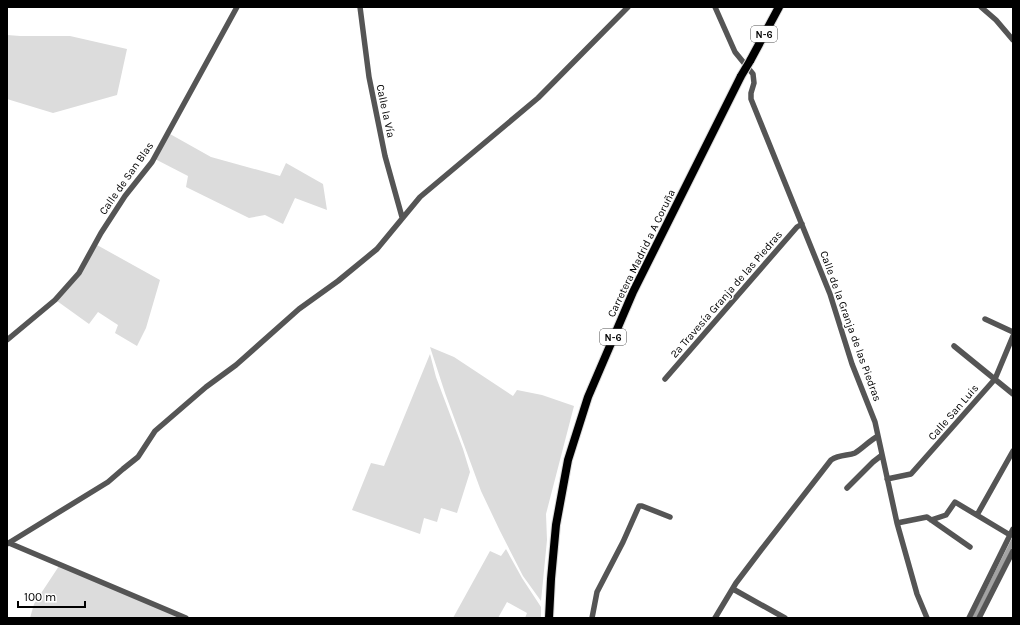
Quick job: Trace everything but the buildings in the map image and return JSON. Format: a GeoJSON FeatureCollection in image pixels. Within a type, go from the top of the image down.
{"type":"FeatureCollection","features":[{"type":"Feature","properties":{"kind":"highway","name":"Carretera Madrid a A Coruña"},"geometry":{"type":"LineString","coordinates":[[548,618],[550,578],[556,525],[568,460],[588,397],[633,292],[742,76],[779,7]]}},
{"type":"Feature","properties":{"kind":"street","name":"Calle de San Blas"},"geometry":{"type":"LineString","coordinates":[[7,340],[56,300],[79,273],[101,233],[125,196],[152,162],[237,7]]}},
{"type":"Feature","properties":{"kind":"street","name":"Calle la Vía"},"geometry":{"type":"LineString","coordinates":[[360,7],[369,77],[385,156],[402,217]]}},
{"type":"Feature","properties":{"kind":"street"},"geometry":{"type":"LineString","coordinates":[[8,544],[108,482],[123,470],[138,456],[156,431],[206,386],[236,365],[299,309],[338,281],[377,249],[391,234],[402,217],[420,197],[538,98],[628,7]]}},
{"type":"Feature","properties":{"kind":"street","name":"Calle de la Granja de las Piedras"},"geometry":{"type":"LineString","coordinates":[[715,7],[735,52],[754,77],[754,83],[750,93],[751,99],[830,294],[852,364],[875,422],[897,523],[917,594],[927,618]]}},
{"type":"Feature","properties":{"kind":"street"},"geometry":{"type":"LineString","coordinates":[[981,7],[996,20],[1013,40]]}},
{"type":"Feature","properties":{"kind":"street","name":"2ª Travesía Granja de las Piedras"},"geometry":{"type":"LineString","coordinates":[[665,379],[797,227],[802,224]]}},
{"type":"Feature","properties":{"kind":"street"},"geometry":{"type":"LineString","coordinates":[[985,319],[1013,332]]}},
{"type":"Feature","properties":{"kind":"street","name":"Calle San Luis"},"geometry":{"type":"LineString","coordinates":[[887,479],[911,474],[994,379],[1013,336]]}},
{"type":"Feature","properties":{"kind":"street"},"geometry":{"type":"LineString","coordinates":[[954,346],[1013,394]]}},
{"type":"Feature","properties":{"kind":"street"},"geometry":{"type":"LineString","coordinates":[[715,618],[733,589],[783,520],[831,460],[842,455],[854,453],[878,436]]}},
{"type":"Feature","properties":{"kind":"street"},"geometry":{"type":"LineString","coordinates":[[977,515],[1013,451]]}},
{"type":"Feature","properties":{"kind":"street"},"geometry":{"type":"LineString","coordinates":[[847,488],[882,455]]}},
{"type":"Feature","properties":{"kind":"street"},"geometry":{"type":"LineString","coordinates":[[931,520],[946,515],[955,502],[977,515],[1012,532],[969,618]]}},
{"type":"Feature","properties":{"kind":"street"},"geometry":{"type":"LineString","coordinates":[[592,618],[597,592],[623,542],[639,506],[670,517]]}},
{"type":"Feature","properties":{"kind":"street"},"geometry":{"type":"LineString","coordinates":[[897,523],[927,517],[970,547]]}},
{"type":"Feature","properties":{"kind":"street"},"geometry":{"type":"LineString","coordinates":[[8,544],[186,618]]}},
{"type":"Feature","properties":{"kind":"street"},"geometry":{"type":"LineString","coordinates":[[979,618],[1013,550]]}},
{"type":"Feature","properties":{"kind":"street"},"geometry":{"type":"LineString","coordinates":[[733,589],[785,618]]}},
{"type":"Feature","properties":{"kind":"shaded area"},"geometry":{"type":"Polygon","coordinates":[[[7,35],[70,36],[127,49],[117,95],[53,113],[7,99],[7,35]]]}},
{"type":"Feature","properties":{"kind":"shaded area"},"geometry":{"type":"Polygon","coordinates":[[[170,134],[211,157],[280,176],[286,163],[323,184],[327,210],[295,198],[283,224],[265,215],[249,218],[186,187],[188,176],[155,159],[170,134]]]}},
{"type":"Feature","properties":{"kind":"shaded area"},"geometry":{"type":"Polygon","coordinates":[[[97,245],[160,280],[146,328],[137,346],[115,333],[118,325],[98,312],[89,324],[57,301],[97,245]]]}},
{"type":"Feature","properties":{"kind":"shaded area"},"geometry":{"type":"Polygon","coordinates":[[[430,347],[454,357],[513,396],[517,390],[542,395],[574,406],[546,514],[547,540],[541,601],[523,576],[481,491],[445,393],[430,347]]]}},
{"type":"Feature","properties":{"kind":"shaded area"},"geometry":{"type":"Polygon","coordinates":[[[430,354],[436,377],[470,472],[457,513],[441,508],[437,522],[424,518],[420,534],[352,510],[371,463],[384,466],[430,354]]]}},
{"type":"Feature","properties":{"kind":"shaded area"},"geometry":{"type":"Polygon","coordinates":[[[506,549],[522,578],[541,607],[541,618],[525,618],[527,613],[507,602],[498,618],[453,618],[490,551],[501,556],[506,549]]]}},
{"type":"Feature","properties":{"kind":"shaded area"},"geometry":{"type":"Polygon","coordinates":[[[59,566],[184,618],[30,618],[34,604],[59,566]]]}},
{"type":"Feature","properties":{"kind":"waterway"},"geometry":{"type":"LineString","coordinates":[[974,618],[1013,541]]}}]}
